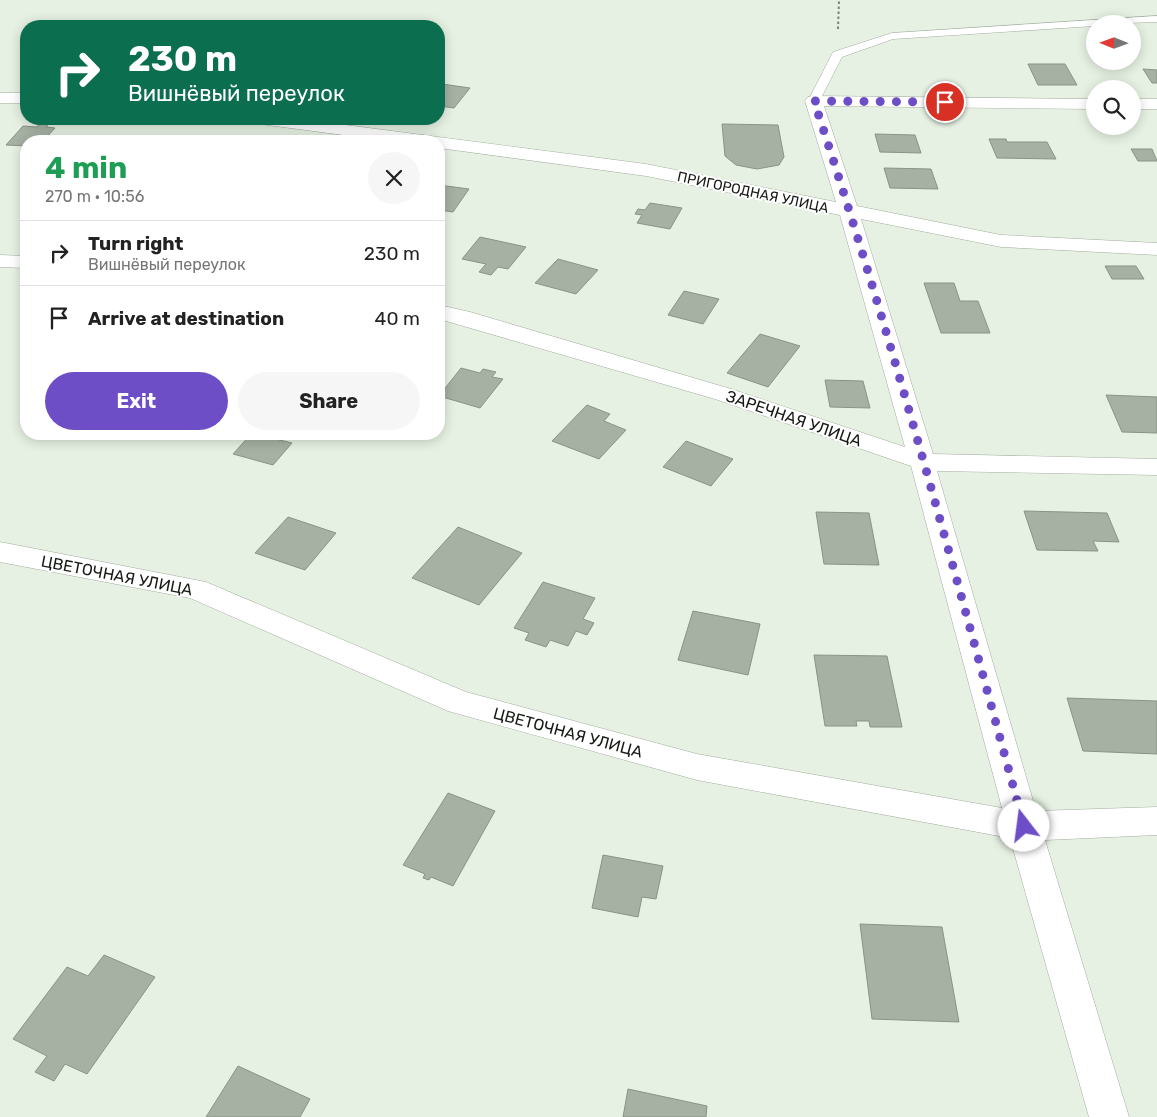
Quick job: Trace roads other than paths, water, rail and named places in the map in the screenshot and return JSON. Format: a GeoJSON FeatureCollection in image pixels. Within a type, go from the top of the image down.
{"type":"FeatureCollection","features":[{"type":"Feature","properties":{"kind":"street"},"geometry":{"type":"LineString","coordinates":[[0,98],[20,98]]}},
{"type":"Feature","properties":{"kind":"street"},"geometry":{"type":"LineString","coordinates":[[1086,104],[814,101],[850,212],[924,462],[1024,826],[1109,1117]]}},
{"type":"Feature","properties":{"kind":"street"},"geometry":{"type":"LineString","coordinates":[[1141,104],[1157,104]]}},
{"type":"Feature","properties":{"kind":"street"},"geometry":{"type":"LineString","coordinates":[[306,125],[383,135]]}},
{"type":"Feature","properties":{"kind":"street","name":"ПРИГОРОДНАЯ УЛИЦА"},"geometry":{"type":"LineString","coordinates":[[445,144],[646,170],[1001,241],[1157,249]]}},
{"type":"Feature","properties":{"kind":"street"},"geometry":{"type":"LineString","coordinates":[[0,261],[20,262]]}},
{"type":"Feature","properties":{"kind":"street","name":"ЗАРЕЧНАЯ УЛИЦА"},"geometry":{"type":"LineString","coordinates":[[445,313],[723,394],[924,462],[1157,467]]}},
{"type":"Feature","properties":{"kind":"street","name":"ЦВЕТОЧНАЯ УЛИЦА"},"geometry":{"type":"LineString","coordinates":[[0,552],[196,589],[459,702],[687,764],[1024,826],[1157,821]]}},
{"type":"Feature","properties":{"kind":"lane"},"geometry":{"type":"LineString","coordinates":[[814,101],[837,55],[892,36],[1157,19]]}}]}
